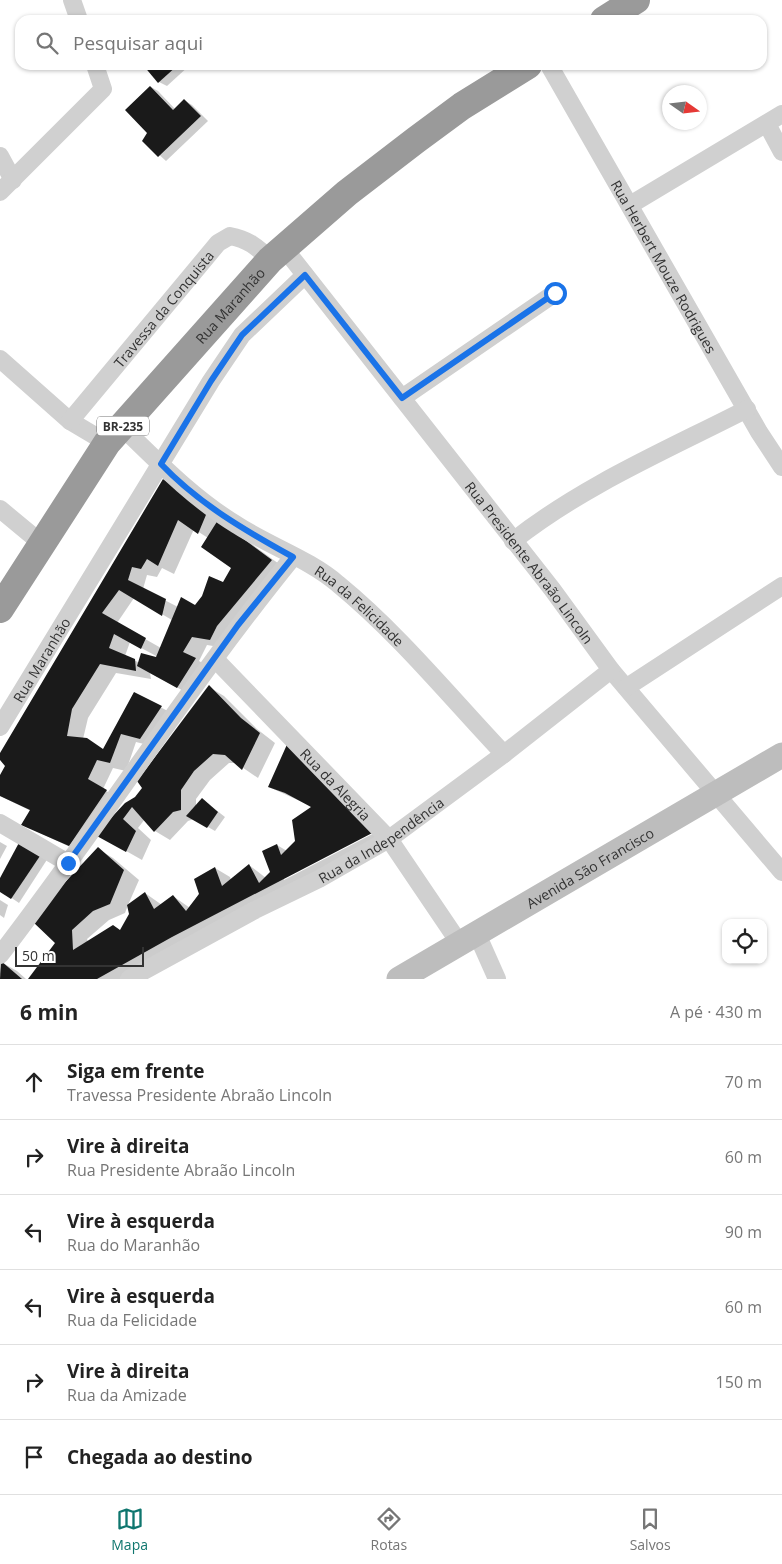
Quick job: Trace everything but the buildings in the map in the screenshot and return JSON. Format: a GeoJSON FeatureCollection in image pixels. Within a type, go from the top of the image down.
{"type":"FeatureCollection","features":[{"type":"Feature","properties":{"kind":"highway"},"geometry":{"type":"LineString","coordinates":[[612,15],[636,0]]}},
{"type":"Feature","properties":{"kind":"highway","name":"Rua Maranhão"},"geometry":{"type":"LineString","coordinates":[[0,610],[41,543],[115,435],[178,361],[277,254],[347,193],[416,140],[462,106],[520,70]]}},
{"type":"Feature","properties":{"kind":"street"},"geometry":{"type":"LineString","coordinates":[[72,0],[77,15]]}},
{"type":"Feature","properties":{"kind":"street"},"geometry":{"type":"LineString","coordinates":[[0,192],[104,89],[97,70]]}},
{"type":"Feature","properties":{"kind":"street","name":"Rua Herbert Mouze Rodrigues"},"geometry":{"type":"LineString","coordinates":[[551,70],[782,467]]}},
{"type":"Feature","properties":{"kind":"street"},"geometry":{"type":"LineString","coordinates":[[630,205],[782,114]]}},
{"type":"Feature","properties":{"kind":"street"},"geometry":{"type":"LineString","coordinates":[[767,124],[782,152]]}},
{"type":"Feature","properties":{"kind":"street"},"geometry":{"type":"LineString","coordinates":[[0,156],[13,180]]}},
{"type":"Feature","properties":{"kind":"street","name":"Travessa da Conquista"},"geometry":{"type":"LineString","coordinates":[[70,421],[218,243],[230,236],[277,254]]}},
{"type":"Feature","properties":{"kind":"street","name":"Rua Presidente Abraão Lincoln"},"geometry":{"type":"LineString","coordinates":[[277,254],[305,275],[612,670],[715,795],[782,872]]}},
{"type":"Feature","properties":{"kind":"street","name":"Rua Maranhão"},"geometry":{"type":"LineString","coordinates":[[0,727],[211,381],[242,335],[305,275]]}},
{"type":"Feature","properties":{"kind":"street"},"geometry":{"type":"LineString","coordinates":[[402,398],[555,293]]}},
{"type":"Feature","properties":{"kind":"street","name":"Rua da Felicidade"},"geometry":{"type":"LineString","coordinates":[[0,359],[70,421],[115,435],[161,464],[175,479],[235,524],[337,583],[370,612],[504,754]]}},
{"type":"Feature","properties":{"kind":"street"},"geometry":{"type":"LineString","coordinates":[[513,541],[545,516],[582,493],[747,409]]}},
{"type":"Feature","properties":{"kind":"street"},"geometry":{"type":"LineString","coordinates":[[0,509],[41,543]]}},
{"type":"Feature","properties":{"kind":"street"},"geometry":{"type":"LineString","coordinates":[[0,955],[238,625],[293,557]]}},
{"type":"Feature","properties":{"kind":"street"},"geometry":{"type":"LineString","coordinates":[[626,687],[782,586]]}},
{"type":"Feature","properties":{"kind":"street","name":"Rua da Alegria"},"geometry":{"type":"LineString","coordinates":[[215,659],[389,839],[498,979]]}},
{"type":"Feature","properties":{"kind":"street","name":"Rua da Independência"},"geometry":{"type":"LineString","coordinates":[[129,979],[255,910],[319,880],[389,839],[504,754],[612,670]]}},
{"type":"Feature","properties":{"kind":"street","name":"Avenida São Francisco"},"geometry":{"type":"LineString","coordinates":[[399,979],[782,755]]}},
{"type":"Feature","properties":{"kind":"street"},"geometry":{"type":"LineString","coordinates":[[0,823],[68,863]]}},
{"type":"Feature","properties":{"kind":"route"},"geometry":{"type":"LineString","coordinates":[[68,863],[105,814],[238,625],[293,557],[235,524],[175,479],[161,464],[211,381],[242,335],[305,275],[402,398],[555,293]]}}]}
